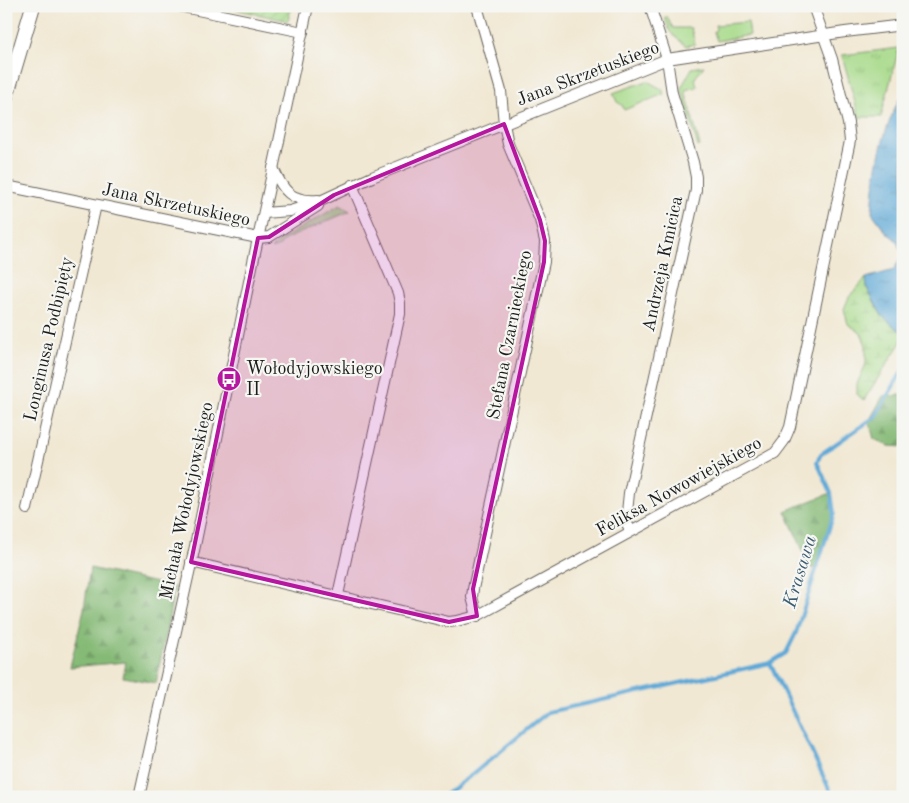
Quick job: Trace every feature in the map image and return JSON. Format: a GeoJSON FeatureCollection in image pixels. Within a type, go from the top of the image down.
{"type":"FeatureCollection","features":[{"type":"Feature","properties":{"kind":"main road"},"geometry":{"type":"LineString","coordinates":[[6,97],[32,6]]}},
{"type":"Feature","properties":{"kind":"street"},"geometry":{"type":"LineString","coordinates":[[178,6],[303,32]]}},
{"type":"Feature","properties":{"kind":"street","name":"Michała Wołodyjowskiego"},"geometry":{"type":"LineString","coordinates":[[139,797],[191,562],[308,6]]}},
{"type":"Feature","properties":{"kind":"street","name":"Stefana Czarnieckiego"},"geometry":{"type":"LineString","coordinates":[[477,6],[501,91],[504,124],[510,149],[540,220],[545,241],[544,262],[473,589],[472,597],[477,616]]}},
{"type":"Feature","properties":{"kind":"street","name":"Andrzeja Kmicica"},"geometry":{"type":"LineString","coordinates":[[631,531],[626,522],[629,492],[696,190],[693,162],[672,93],[667,59],[650,6]]}},
{"type":"Feature","properties":{"kind":"street","name":"Feliksa Nowowiejskiego"},"geometry":{"type":"LineString","coordinates":[[191,562],[449,622],[457,622],[477,616],[775,453],[784,441],[790,427],[850,141],[850,130],[834,69],[813,6]]}},
{"type":"Feature","properties":{"kind":"street","name":"Jana Skrzetuskiego"},"geometry":{"type":"LineString","coordinates":[[264,213],[290,211],[329,197],[667,59],[823,35],[903,25]]}},
{"type":"Feature","properties":{"kind":"street","name":"Jana Skrzetuskiego"},"geometry":{"type":"LineString","coordinates":[[274,168],[284,189],[298,199],[317,200],[329,197]]}},
{"type":"Feature","properties":{"kind":"street","name":"Jana Skrzetuskiego"},"geometry":{"type":"LineString","coordinates":[[6,186],[258,238],[269,237],[308,213],[329,197]]}},
{"type":"Feature","properties":{"kind":"street"},"geometry":{"type":"LineString","coordinates":[[338,595],[400,314],[400,303],[396,288],[352,186]]}},
{"type":"Feature","properties":{"kind":"street","name":"Longinusa Podbipięty"},"geometry":{"type":"LineString","coordinates":[[27,509],[96,205]]}},
{"type":"Feature","properties":{"kind":"highlighted area"},"geometry":{"type":"Polygon","coordinates":[[[504,124],[540,220],[545,241],[544,262],[473,589],[477,616],[449,622],[191,562],[258,238],[269,237],[334,195],[504,124]]]}},
{"type":"Feature","properties":{"kind":"green space"},"geometry":{"type":"Polygon","coordinates":[[[221,6],[292,6],[288,21],[221,6]]]}},
{"type":"Feature","properties":{"kind":"green space"},"geometry":{"type":"Polygon","coordinates":[[[667,17],[673,28],[691,28],[695,44],[686,46],[670,32],[665,18],[667,17]]]}},
{"type":"Feature","properties":{"kind":"green space"},"geometry":{"type":"Polygon","coordinates":[[[748,22],[750,35],[717,41],[714,32],[716,29],[715,25],[748,22]]]}},
{"type":"Feature","properties":{"kind":"green space"},"geometry":{"type":"Polygon","coordinates":[[[899,48],[881,117],[859,117],[842,55],[899,48]]]}},
{"type":"Feature","properties":{"kind":"green space"},"geometry":{"type":"Polygon","coordinates":[[[704,66],[695,78],[697,87],[685,90],[700,146],[698,147],[681,88],[692,68],[704,66]]]}},
{"type":"Feature","properties":{"kind":"green space"},"geometry":{"type":"Polygon","coordinates":[[[647,81],[662,89],[664,94],[624,110],[622,105],[617,102],[613,93],[647,81]]]}},
{"type":"Feature","properties":{"kind":"green space"},"geometry":{"type":"Polygon","coordinates":[[[340,205],[350,211],[284,240],[280,246],[271,249],[280,240],[340,205]]]}},
{"type":"Feature","properties":{"kind":"green space"},"geometry":{"type":"Polygon","coordinates":[[[866,278],[867,288],[882,316],[901,332],[903,331],[903,339],[864,400],[857,395],[857,384],[866,364],[866,345],[861,333],[848,324],[844,309],[849,297],[866,278]]]}},
{"type":"Feature","properties":{"kind":"green space"},"geometry":{"type":"Polygon","coordinates":[[[903,395],[903,447],[889,446],[874,439],[869,421],[883,396],[903,395]]]}},
{"type":"Feature","properties":{"kind":"green space"},"geometry":{"type":"Polygon","coordinates":[[[831,493],[834,513],[816,569],[811,568],[785,511],[831,493]]]}},
{"type":"Feature","properties":{"kind":"green space"},"geometry":{"type":"Polygon","coordinates":[[[90,568],[175,587],[156,683],[123,677],[126,662],[70,667],[84,609],[90,568]]]}},
{"type":"Feature","properties":{"kind":"water"},"geometry":{"type":"Polygon","coordinates":[[[903,92],[903,331],[901,332],[882,316],[867,288],[866,278],[894,270],[902,254],[896,240],[887,233],[872,213],[880,151],[889,122],[903,92]]]}},
{"type":"Feature","properties":{"kind":"waterway"},"geometry":{"type":"LineString","coordinates":[[442,797],[548,712],[770,663],[786,653],[796,633],[834,513],[831,493],[817,462],[821,454],[875,417],[903,370]]}},
{"type":"Feature","properties":{"kind":"waterway","name":"Krasawa"},"geometry":{"type":"LineString","coordinates":[[770,663],[833,797]]}},
{"type":"Feature","properties":{"kind":"place","name":"Wołodyjowskiego II"},"geometry":{"type":"Point","coordinates":[229,379]}}]}
